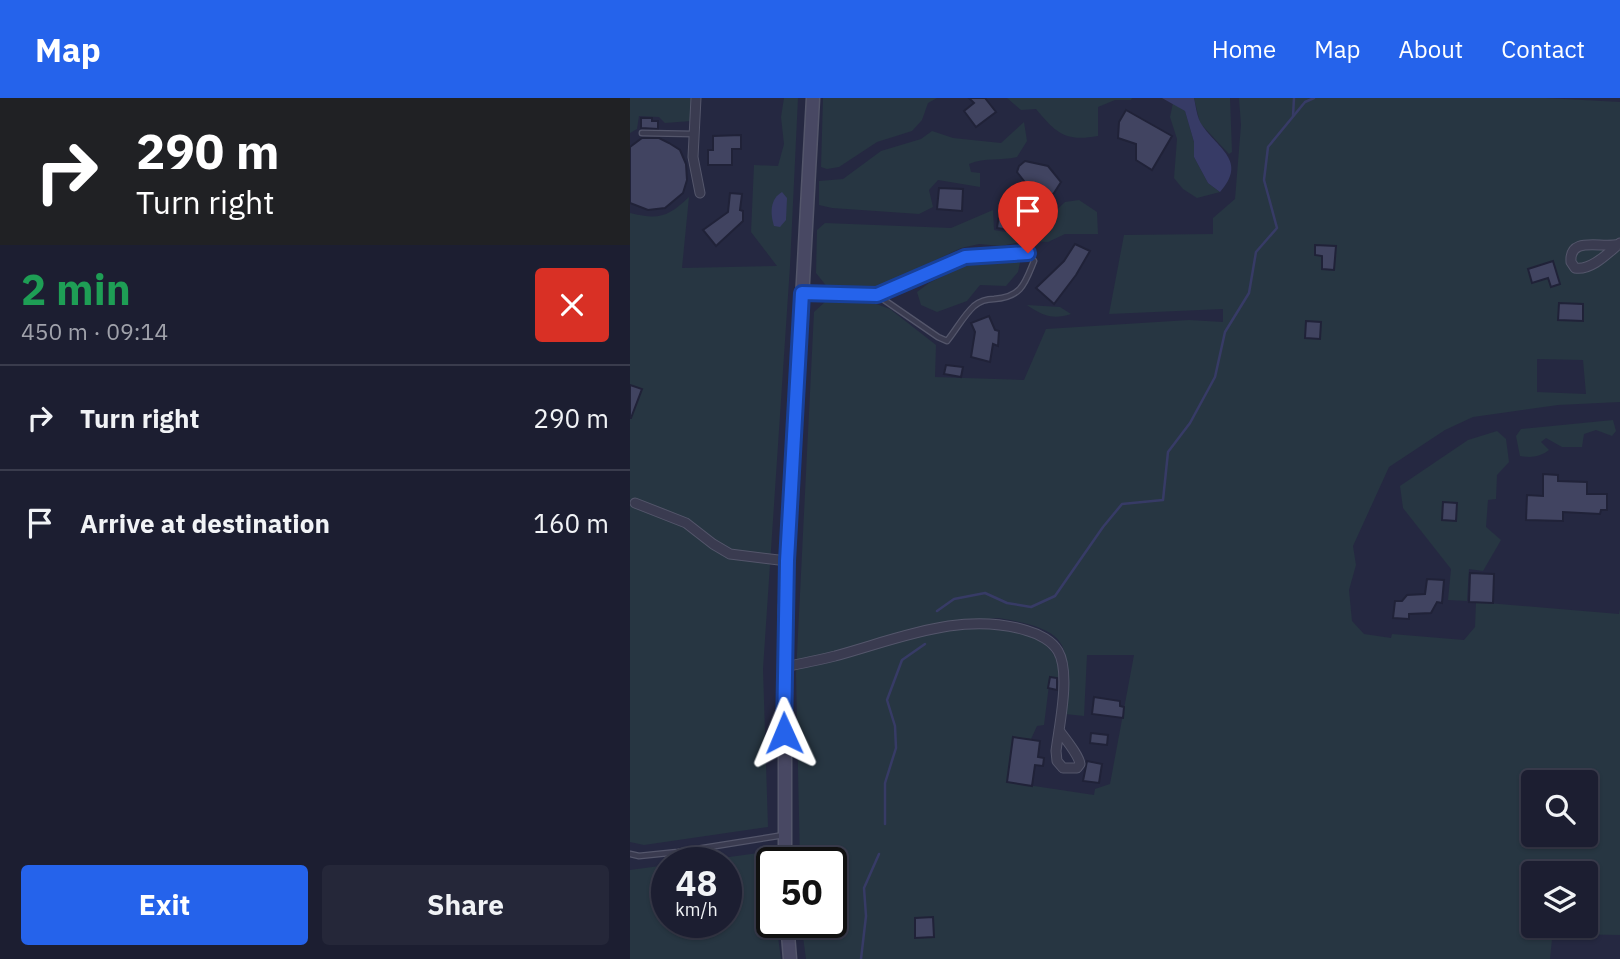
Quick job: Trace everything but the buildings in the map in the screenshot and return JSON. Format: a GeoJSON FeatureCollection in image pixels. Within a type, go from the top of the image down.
{"type":"FeatureCollection","features":[{"type":"Feature","properties":{"kind":"main road"},"geometry":{"type":"LineString","coordinates":[[785,847],[783,667],[813,98]]}},
{"type":"Feature","properties":{"kind":"main road"},"geometry":{"type":"LineString","coordinates":[[788,938],[790,959]]}},
{"type":"Feature","properties":{"kind":"street"},"geometry":{"type":"LineString","coordinates":[[696,98],[693,157],[700,193]]}},
{"type":"Feature","properties":{"kind":"street"},"geometry":{"type":"LineString","coordinates":[[1619,243],[1586,268],[1575,268],[1571,262],[1572,253],[1577,246],[1585,244],[1607,247],[1619,243]]}},
{"type":"Feature","properties":{"kind":"street"},"geometry":{"type":"LineString","coordinates":[[635,503],[686,523],[730,554],[787,561]]}},
{"type":"Feature","properties":{"kind":"street"},"geometry":{"type":"LineString","coordinates":[[783,667],[834,656],[934,628],[973,624],[1012,625],[1036,633],[1059,652],[1063,676],[1059,730]]}},
{"type":"Feature","properties":{"kind":"lane"},"geometry":{"type":"LineString","coordinates":[[642,134],[694,134]]}},
{"type":"Feature","properties":{"kind":"lane"},"geometry":{"type":"LineString","coordinates":[[802,293],[877,295],[965,257],[1028,253],[1034,261],[1025,283],[1016,294],[1005,298],[986,299],[974,306],[947,341],[877,295]]}},
{"type":"Feature","properties":{"kind":"lane"},"geometry":{"type":"LineString","coordinates":[[630,856],[785,835]]}},
{"type":"Feature","properties":{"kind":"shaded area"},"geometry":{"type":"Polygon","coordinates":[[[630,98],[693,98],[691,121],[665,123],[659,117],[639,116],[637,129],[630,133],[630,98]]]}},
{"type":"Feature","properties":{"kind":"shaded area"},"geometry":{"type":"Polygon","coordinates":[[[784,98],[798,98],[790,266],[763,669],[768,827],[644,845],[630,842],[630,213],[662,215],[675,209],[689,197],[682,268],[777,266],[751,232],[754,165],[778,166],[784,144],[781,117],[784,98]]]}},
{"type":"Feature","properties":{"kind":"shaded area"},"geometry":{"type":"Polygon","coordinates":[[[823,98],[937,98],[928,103],[922,120],[912,131],[877,142],[839,167],[827,169],[821,167],[823,98]]]}},
{"type":"Feature","properties":{"kind":"shaded area"},"geometry":{"type":"Polygon","coordinates":[[[1007,98],[1132,98],[1115,100],[1098,107],[1098,136],[1077,138],[1056,130],[1036,109],[1021,110],[1007,98]]]}},
{"type":"Feature","properties":{"kind":"shaded area"},"geometry":{"type":"Polygon","coordinates":[[[1194,98],[1230,98],[1232,152],[1229,154],[1200,123],[1194,98]]]}},
{"type":"Feature","properties":{"kind":"shaded area"},"geometry":{"type":"Polygon","coordinates":[[[1239,98],[1546,98],[1620,102],[1620,402],[1558,405],[1473,417],[1445,430],[1389,467],[1353,546],[1356,565],[1349,590],[1352,621],[1364,634],[1391,638],[1392,634],[1464,640],[1475,627],[1476,602],[1619,614],[1620,609],[1620,935],[1598,935],[1598,861],[1521,861],[1521,938],[1554,938],[1550,959],[806,959],[803,938],[847,938],[847,847],[800,847],[796,674],[814,312],[826,301],[868,301],[890,309],[936,345],[935,377],[1024,380],[1046,329],[1189,320],[1223,322],[1223,309],[1109,314],[1124,235],[1213,234],[1213,218],[1235,199],[1241,125],[1239,98]],[[1537,359],[1537,392],[1586,394],[1583,360],[1537,359]],[[999,618],[947,622],[945,629],[989,626],[1013,629],[1037,638],[1054,654],[1058,665],[1058,678],[1050,677],[1044,725],[1037,726],[1031,739],[1013,737],[1007,782],[1094,795],[1095,789],[1110,784],[1134,655],[1087,655],[1084,716],[1065,714],[1067,672],[1062,645],[1055,636],[1042,629],[999,618]]]}},
{"type":"Feature","properties":{"kind":"shaded area"},"geometry":{"type":"Polygon","coordinates":[[[1173,103],[1185,111],[1194,142],[1194,157],[1208,183],[1220,192],[1197,198],[1183,189],[1174,178],[1177,139],[1170,117],[1173,103]]]}},
{"type":"Feature","properties":{"kind":"shaded area"},"geometry":{"type":"Polygon","coordinates":[[[1024,122],[1027,141],[1017,157],[969,164],[971,172],[980,173],[980,187],[938,180],[929,190],[933,207],[919,214],[819,205],[819,181],[843,179],[881,151],[921,139],[932,131],[953,138],[1001,143],[1024,122]]]}},
{"type":"Feature","properties":{"kind":"shaded area"},"geometry":{"type":"Polygon","coordinates":[[[1079,200],[1097,212],[1098,234],[1065,234],[1048,242],[1025,241],[1001,246],[979,244],[961,248],[880,287],[828,288],[816,273],[817,230],[825,223],[951,228],[993,210],[994,230],[1024,235],[1065,202],[1079,200]]]}},
{"type":"Feature","properties":{"kind":"shaded area"},"geometry":{"type":"Polygon","coordinates":[[[1021,258],[1018,272],[1006,286],[980,285],[967,301],[937,312],[921,305],[917,292],[967,264],[1021,258]]]}},
{"type":"Feature","properties":{"kind":"shaded area"},"geometry":{"type":"Polygon","coordinates":[[[1027,305],[1060,307],[1071,314],[1048,316],[1027,305]]]}},
{"type":"Feature","properties":{"kind":"shaded area"},"geometry":{"type":"Polygon","coordinates":[[[1613,420],[1616,431],[1612,436],[1596,430],[1584,434],[1582,447],[1562,447],[1546,438],[1541,442],[1549,450],[1535,456],[1520,456],[1516,436],[1521,429],[1613,420]]]}},
{"type":"Feature","properties":{"kind":"shaded area"},"geometry":{"type":"Polygon","coordinates":[[[1497,431],[1506,439],[1509,462],[1497,475],[1496,499],[1488,500],[1486,527],[1501,540],[1483,571],[1469,569],[1467,601],[1448,600],[1451,569],[1403,508],[1400,486],[1468,440],[1497,431]]]}},
{"type":"Feature","properties":{"kind":"shaded area"},"geometry":{"type":"Polygon","coordinates":[[[756,853],[756,938],[778,938],[781,959],[630,959],[630,870],[651,867],[651,938],[742,938],[742,855],[756,853]]]}},
{"type":"Feature","properties":{"kind":"water"},"geometry":{"type":"Polygon","coordinates":[[[1162,98],[1194,98],[1200,122],[1228,156],[1231,164],[1228,181],[1220,192],[1208,183],[1194,157],[1194,142],[1185,111],[1162,98]]]}},
{"type":"Feature","properties":{"kind":"water"},"geometry":{"type":"Polygon","coordinates":[[[782,192],[787,198],[786,220],[780,227],[774,226],[772,211],[775,198],[782,192]]]}},
{"type":"Feature","properties":{"kind":"waterway"},"geometry":{"type":"LineString","coordinates":[[1293,116],[1294,98]]}},
{"type":"Feature","properties":{"kind":"waterway"},"geometry":{"type":"LineString","coordinates":[[937,611],[954,599],[985,593],[1007,603],[1031,607],[1055,596],[1122,504],[1163,500],[1168,452],[1190,423],[1215,377],[1225,332],[1249,293],[1256,252],[1277,228],[1264,180],[1268,147],[1305,102],[1314,98]]}},
{"type":"Feature","properties":{"kind":"waterway"},"geometry":{"type":"LineString","coordinates":[[885,824],[885,783],[896,748],[895,726],[887,700],[902,660],[925,644]]}},
{"type":"Feature","properties":{"kind":"waterway"},"geometry":{"type":"LineString","coordinates":[[861,959],[866,916],[864,888],[879,854]]}},
{"type":"Feature","properties":{"kind":"route"},"geometry":{"type":"LineString","coordinates":[[784,733],[783,667],[787,561],[802,293],[877,295],[965,257],[1028,253]]}}]}
